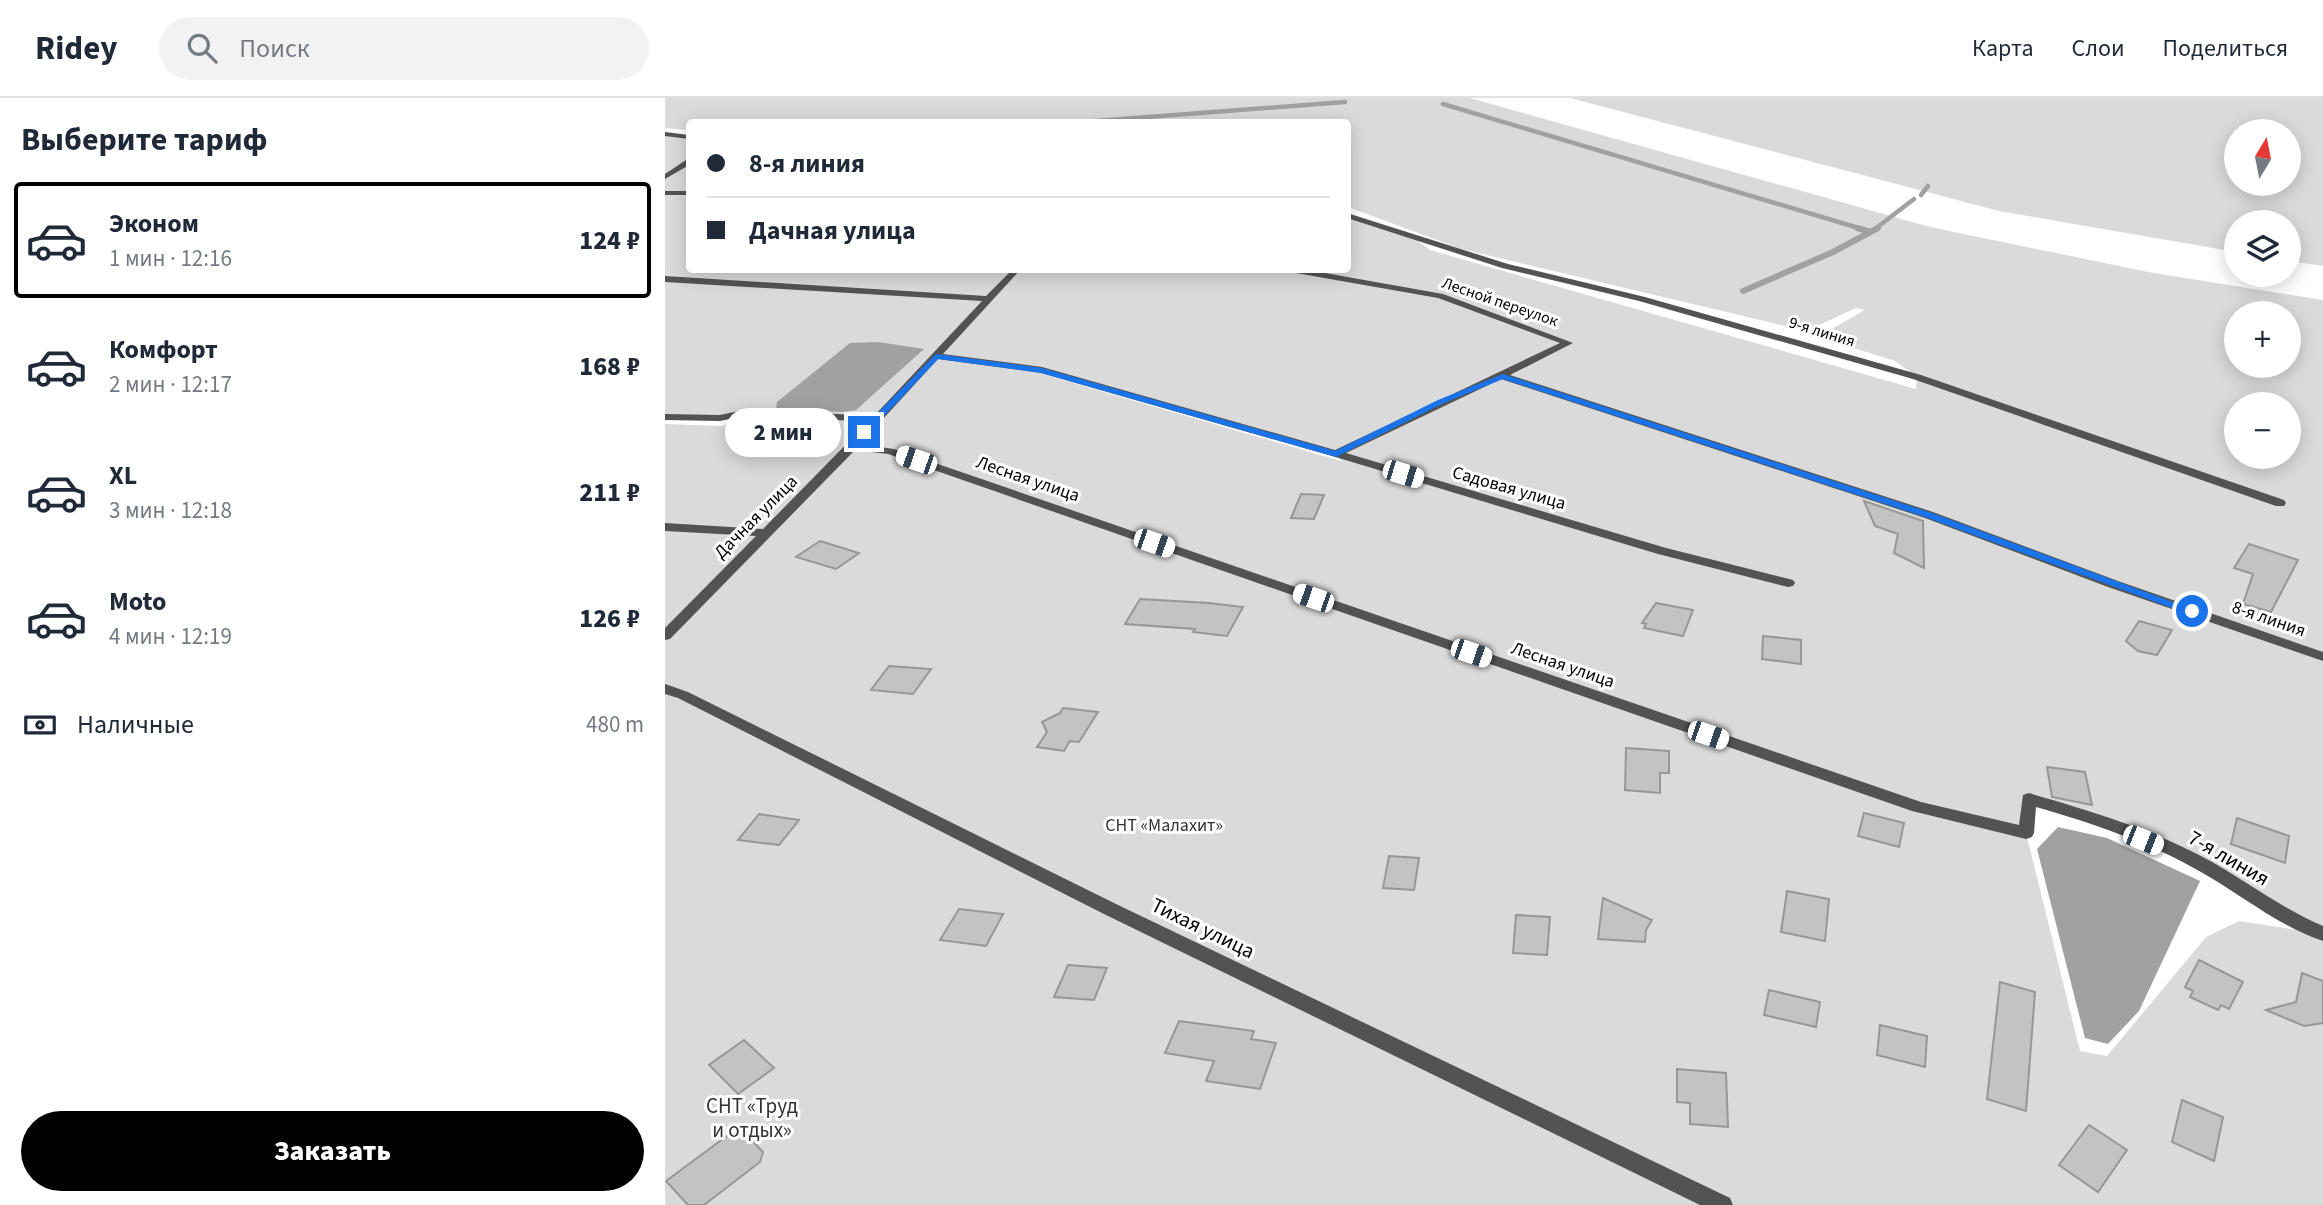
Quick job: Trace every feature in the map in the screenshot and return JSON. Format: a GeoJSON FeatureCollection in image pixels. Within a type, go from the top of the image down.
{"type":"FeatureCollection","features":[{"type":"Feature","properties":{"kind":"street"},"geometry":{"type":"LineString","coordinates":[[665,134],[686,137]]}},
{"type":"Feature","properties":{"kind":"street"},"geometry":{"type":"LineString","coordinates":[[665,177],[686,164]]}},
{"type":"Feature","properties":{"kind":"street"},"geometry":{"type":"LineString","coordinates":[[665,193],[686,193]]}},
{"type":"Feature","properties":{"kind":"street","name":"9-я линия"},"geometry":{"type":"LineString","coordinates":[[1351,216],[1505,266],[1655,302],[1904,373],[2280,503]]}},
{"type":"Feature","properties":{"kind":"street","name":"Дачная улица"},"geometry":{"type":"LineString","coordinates":[[665,636],[852,446],[1013,273]]}},
{"type":"Feature","properties":{"kind":"street","name":"Лесной переулок"},"geometry":{"type":"LineString","coordinates":[[1313,273],[1440,296],[1568,343],[1503,376]]}},
{"type":"Feature","properties":{"kind":"street"},"geometry":{"type":"LineString","coordinates":[[665,279],[987,299]]}},
{"type":"Feature","properties":{"kind":"street","name":"Садовая улица"},"geometry":{"type":"LineString","coordinates":[[936,356],[1042,370],[1662,551],[1788,583]]}},
{"type":"Feature","properties":{"kind":"street"},"geometry":{"type":"LineString","coordinates":[[1336,454],[1441,402],[1503,376]]}},
{"type":"Feature","properties":{"kind":"street","name":"8-я линия"},"geometry":{"type":"LineString","coordinates":[[1503,376],[1929,515],[2113,584],[2323,657]]}},
{"type":"Feature","properties":{"kind":"street"},"geometry":{"type":"LineString","coordinates":[[665,417],[720,418],[748,412],[876,419]]}},
{"type":"Feature","properties":{"kind":"street","name":"Лесная улица"},"geometry":{"type":"LineString","coordinates":[[852,446],[890,451],[1918,807],[2026,833],[2029,799]]}},
{"type":"Feature","properties":{"kind":"street"},"geometry":{"type":"LineString","coordinates":[[665,527],[765,533]]}},
{"type":"Feature","properties":{"kind":"street","name":"Тихая улица"},"geometry":{"type":"LineString","coordinates":[[665,689],[683,695],[1098,902],[1722,1205]]}},
{"type":"Feature","properties":{"kind":"street","name":"7-я линия"},"geometry":{"type":"LineString","coordinates":[[2029,799],[2069,810],[2192,859],[2298,925],[2323,934]]}},
{"type":"Feature","properties":{"kind":"green space"},"geometry":{"type":"Polygon","coordinates":[[[665,98],[1470,98],[1930,227],[2148,272],[2224,284],[2224,287],[2242,287],[2323,300],[2323,1205],[665,1205],[665,424],[722,426],[751,417],[867,422],[874,419],[748,412],[720,418],[665,417],[665,134],[686,137],[686,273],[1351,273],[1351,218],[1409,234],[1430,250],[1916,389],[1917,377],[1895,361],[1818,337],[1865,310],[1856,308],[1806,331],[1461,249],[1351,208],[1351,119],[686,119],[686,130],[665,128],[665,98]],[[940,358],[1039,373],[1341,461],[1336,454],[1042,370],[940,358]],[[2030,799],[2026,833],[2080,1051],[2107,1056],[2206,937],[2239,921],[2298,930],[2192,859],[2030,799]]]}},
{"type":"Feature","properties":{"kind":"green space"},"geometry":{"type":"Polygon","coordinates":[[[1570,98],[2323,98],[2323,266],[2301,263],[2301,210],[2224,210],[2224,250],[1999,211],[1570,98]]]}},
{"type":"Feature","properties":{"kind":"shaded area"},"geometry":{"type":"Polygon","coordinates":[[[878,342],[924,349],[856,410],[844,412],[776,409],[777,402],[850,343],[878,342]]]}},
{"type":"Feature","properties":{"kind":"shaded area"},"geometry":{"type":"Polygon","coordinates":[[[2058,827],[2107,838],[2200,881],[2139,1011],[2108,1044],[2085,1038],[2037,849],[2058,827]]]}},
{"type":"Feature","properties":{"kind":"building"},"geometry":{"type":"Polygon","coordinates":[[[1301,494],[1324,495],[1314,519],[1291,518],[1301,494]]]}},
{"type":"Feature","properties":{"kind":"building"},"geometry":{"type":"Polygon","coordinates":[[[1864,501],[1923,521],[1924,568],[1894,553],[1898,534],[1875,526],[1864,501]]]}},
{"type":"Feature","properties":{"kind":"building"},"geometry":{"type":"Polygon","coordinates":[[[820,541],[859,553],[836,569],[796,557],[820,541]]]}},
{"type":"Feature","properties":{"kind":"building"},"geometry":{"type":"Polygon","coordinates":[[[2249,544],[2298,560],[2271,612],[2243,604],[2253,574],[2234,568],[2249,544]]]}},
{"type":"Feature","properties":{"kind":"building"},"geometry":{"type":"Polygon","coordinates":[[[1140,599],[1243,607],[1227,636],[1193,632],[1195,629],[1125,624],[1140,599]]]}},
{"type":"Feature","properties":{"kind":"building"},"geometry":{"type":"Polygon","coordinates":[[[1656,603],[1693,610],[1683,636],[1644,628],[1646,624],[1642,623],[1656,603]]]}},
{"type":"Feature","properties":{"kind":"building"},"geometry":{"type":"Polygon","coordinates":[[[2139,621],[2172,630],[2157,655],[2138,651],[2126,641],[2139,621]]]}},
{"type":"Feature","properties":{"kind":"building"},"geometry":{"type":"Polygon","coordinates":[[[1763,636],[1801,640],[1801,664],[1762,659],[1763,636]]]}},
{"type":"Feature","properties":{"kind":"building"},"geometry":{"type":"Polygon","coordinates":[[[889,666],[931,669],[913,694],[871,690],[889,666]]]}},
{"type":"Feature","properties":{"kind":"building"},"geometry":{"type":"Polygon","coordinates":[[[1063,708],[1098,712],[1079,742],[1070,741],[1064,751],[1037,747],[1047,732],[1042,722],[1060,713],[1063,708]]]}},
{"type":"Feature","properties":{"kind":"building"},"geometry":{"type":"Polygon","coordinates":[[[1626,748],[1669,751],[1669,773],[1660,773],[1660,793],[1625,790],[1626,748]]]}},
{"type":"Feature","properties":{"kind":"building"},"geometry":{"type":"Polygon","coordinates":[[[2047,767],[2085,772],[2092,805],[2052,797],[2047,767]]]}},
{"type":"Feature","properties":{"kind":"building"},"geometry":{"type":"Polygon","coordinates":[[[1864,813],[1904,823],[1899,847],[1858,836],[1864,813]]]}},
{"type":"Feature","properties":{"kind":"building"},"geometry":{"type":"Polygon","coordinates":[[[759,814],[799,820],[779,845],[738,840],[759,814]]]}},
{"type":"Feature","properties":{"kind":"building"},"geometry":{"type":"Polygon","coordinates":[[[2237,818],[2289,836],[2285,863],[2231,844],[2237,818]]]}},
{"type":"Feature","properties":{"kind":"building"},"geometry":{"type":"Polygon","coordinates":[[[1389,856],[1419,858],[1414,890],[1383,888],[1389,856]]]}},
{"type":"Feature","properties":{"kind":"building"},"geometry":{"type":"Polygon","coordinates":[[[1787,891],[1829,899],[1825,941],[1781,932],[1787,891]]]}},
{"type":"Feature","properties":{"kind":"building"},"geometry":{"type":"Polygon","coordinates":[[[1603,898],[1652,920],[1646,930],[1645,942],[1598,939],[1603,898]]]}},
{"type":"Feature","properties":{"kind":"building"},"geometry":{"type":"Polygon","coordinates":[[[959,909],[1003,914],[986,946],[940,940],[959,909]]]}},
{"type":"Feature","properties":{"kind":"building"},"geometry":{"type":"Polygon","coordinates":[[[1516,915],[1550,917],[1547,955],[1513,953],[1516,915]]]}},
{"type":"Feature","properties":{"kind":"building"},"geometry":{"type":"Polygon","coordinates":[[[2199,960],[2243,982],[2229,1009],[2221,1005],[2218,1010],[2190,997],[2193,991],[2185,987],[2199,960]]]}},
{"type":"Feature","properties":{"kind":"building"},"geometry":{"type":"Polygon","coordinates":[[[1068,965],[1107,968],[1094,1000],[1054,997],[1068,965]]]}},
{"type":"Feature","properties":{"kind":"building"},"geometry":{"type":"Polygon","coordinates":[[[2302,973],[2323,981],[2323,1023],[2304,1026],[2266,1010],[2296,1002],[2302,973]]]}},
{"type":"Feature","properties":{"kind":"building"},"geometry":{"type":"Polygon","coordinates":[[[2000,982],[2035,992],[2026,1111],[1987,1099],[2000,982]]]}},
{"type":"Feature","properties":{"kind":"building"},"geometry":{"type":"Polygon","coordinates":[[[1769,990],[1820,1002],[1816,1027],[1764,1015],[1769,990]]]}},
{"type":"Feature","properties":{"kind":"building"},"geometry":{"type":"Polygon","coordinates":[[[1179,1021],[1254,1031],[1251,1039],[1276,1043],[1260,1089],[1206,1081],[1214,1061],[1165,1053],[1179,1021]]]}},
{"type":"Feature","properties":{"kind":"building"},"geometry":{"type":"Polygon","coordinates":[[[1880,1025],[1927,1036],[1925,1067],[1877,1055],[1880,1025]]]}},
{"type":"Feature","properties":{"kind":"building"},"geometry":{"type":"Polygon","coordinates":[[[744,1040],[774,1068],[738,1094],[709,1065],[744,1040]]]}},
{"type":"Feature","properties":{"kind":"building"},"geometry":{"type":"Polygon","coordinates":[[[1677,1069],[1726,1073],[1728,1127],[1690,1124],[1690,1103],[1677,1102],[1677,1069]]]}},
{"type":"Feature","properties":{"kind":"building"},"geometry":{"type":"Polygon","coordinates":[[[2182,1100],[2223,1117],[2214,1161],[2172,1142],[2182,1100]]]}},
{"type":"Feature","properties":{"kind":"building"},"geometry":{"type":"Polygon","coordinates":[[[2089,1125],[2127,1150],[2098,1192],[2059,1165],[2089,1125]]]}},
{"type":"Feature","properties":{"kind":"building"},"geometry":{"type":"Polygon","coordinates":[[[739,1127],[763,1152],[760,1162],[704,1205],[688,1205],[666,1181],[739,1127]]]}},
{"type":"Feature","properties":{"kind":"waterway"},"geometry":{"type":"LineString","coordinates":[[1122,119],[1345,102]]}},
{"type":"Feature","properties":{"kind":"waterway"},"geometry":{"type":"LineString","coordinates":[[1443,104],[1862,229]]}},
{"type":"Feature","properties":{"kind":"waterway"},"geometry":{"type":"LineString","coordinates":[[1921,195],[1928,186]]}},
{"type":"Feature","properties":{"kind":"waterway"},"geometry":{"type":"LineString","coordinates":[[1875,229],[1914,199]]}},
{"type":"Feature","properties":{"kind":"waterway"},"geometry":{"type":"LineString","coordinates":[[1857,228],[1871,232]]}},
{"type":"Feature","properties":{"kind":"waterway"},"geometry":{"type":"LineString","coordinates":[[1871,232],[1878,228]]}},
{"type":"Feature","properties":{"kind":"waterway"},"geometry":{"type":"LineString","coordinates":[[1743,291],[1833,252],[1871,232]]}},
{"type":"Feature","properties":{"kind":"route"},"geometry":{"type":"LineString","coordinates":[[864,432],[936,356],[1042,370],[1336,454],[1441,402],[1503,376],[1929,515],[2192,611]]}},
{"type":"Feature","properties":{"kind":"park label","name":"СНТ «Малахит»"},"geometry":{"type":"Point","coordinates":[1164,825]}},
{"type":"Feature","properties":{"kind":"park label","name":"СНТ «Труд и отдых»"},"geometry":{"type":"Point","coordinates":[752,1118]}}]}
